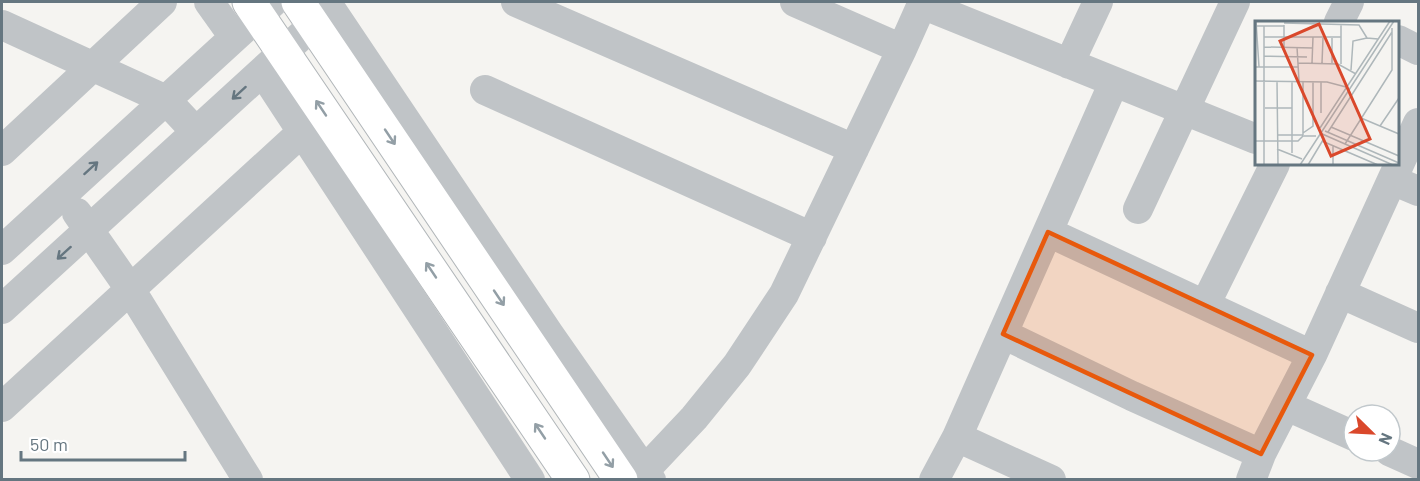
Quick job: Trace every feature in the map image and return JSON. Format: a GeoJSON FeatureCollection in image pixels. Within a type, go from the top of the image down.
{"type":"FeatureCollection","features":[{"type":"Feature","properties":{"kind":"main road"},"geometry":{"type":"LineString","coordinates":[[260,6],[273,62],[573,480]]}},
{"type":"Feature","properties":{"kind":"main road"},"geometry":{"type":"LineString","coordinates":[[312,10],[639,477]]}},
{"type":"Feature","properties":{"kind":"street"},"geometry":{"type":"LineString","coordinates":[[2,150],[162,2]]}},
{"type":"Feature","properties":{"kind":"street"},"geometry":{"type":"LineString","coordinates":[[210,2],[234,37]]}},
{"type":"Feature","properties":{"kind":"street"},"geometry":{"type":"LineString","coordinates":[[516,2],[854,149]]}},
{"type":"Feature","properties":{"kind":"street"},"geometry":{"type":"LineString","coordinates":[[795,2],[902,49]]}},
{"type":"Feature","properties":{"kind":"street"},"geometry":{"type":"LineString","coordinates":[[1069,64],[1098,2]]}},
{"type":"Feature","properties":{"kind":"street"},"geometry":{"type":"LineString","coordinates":[[1138,209],[1235,2]]}},
{"type":"Feature","properties":{"kind":"street"},"geometry":{"type":"LineString","coordinates":[[639,477],[694,418],[737,365],[784,294],[922,3],[1255,138]]}},
{"type":"Feature","properties":{"kind":"street"},"geometry":{"type":"LineString","coordinates":[[2,250],[234,37],[260,6]]}},
{"type":"Feature","properties":{"kind":"street"},"geometry":{"type":"LineString","coordinates":[[2,309],[273,62],[312,10]]}},
{"type":"Feature","properties":{"kind":"street"},"geometry":{"type":"LineString","coordinates":[[2,25],[166,100],[196,132]]}},
{"type":"Feature","properties":{"kind":"street"},"geometry":{"type":"LineString","coordinates":[[1399,40],[1419,50]]}},
{"type":"Feature","properties":{"kind":"street"},"geometry":{"type":"LineString","coordinates":[[273,62],[302,132],[530,480]]}},
{"type":"Feature","properties":{"kind":"street"},"geometry":{"type":"LineString","coordinates":[[934,480],[957,437],[1114,82]]}},
{"type":"Feature","properties":{"kind":"street"},"geometry":{"type":"LineString","coordinates":[[485,90],[812,237]]}},
{"type":"Feature","properties":{"kind":"street"},"geometry":{"type":"LineString","coordinates":[[1002,334],[1132,396],[1256,467],[1340,293],[1405,186],[1419,123]]}},
{"type":"Feature","properties":{"kind":"street"},"geometry":{"type":"LineString","coordinates":[[2,407],[302,132]]}},
{"type":"Feature","properties":{"kind":"street"},"geometry":{"type":"LineString","coordinates":[[1205,305],[1275,165]]}},
{"type":"Feature","properties":{"kind":"street"},"geometry":{"type":"LineString","coordinates":[[63,194],[130,289],[248,480]]}},
{"type":"Feature","properties":{"kind":"street"},"geometry":{"type":"LineString","coordinates":[[1048,232],[1312,355]]}},
{"type":"Feature","properties":{"kind":"street"},"geometry":{"type":"LineString","coordinates":[[1340,293],[1419,328]]}},
{"type":"Feature","properties":{"kind":"street"},"geometry":{"type":"LineString","coordinates":[[1287,406],[1342,431]]}},
{"type":"Feature","properties":{"kind":"street"},"geometry":{"type":"LineString","coordinates":[[957,437],[1051,480]]}},
{"type":"Feature","properties":{"kind":"street"},"geometry":{"type":"LineString","coordinates":[[1402,457],[1419,464]]}},
{"type":"Feature","properties":{"kind":"highlighted area"},"geometry":{"type":"Polygon","coordinates":[[[1048,232],[1312,355],[1261,454],[1003,334],[1048,232]]]}}]}
